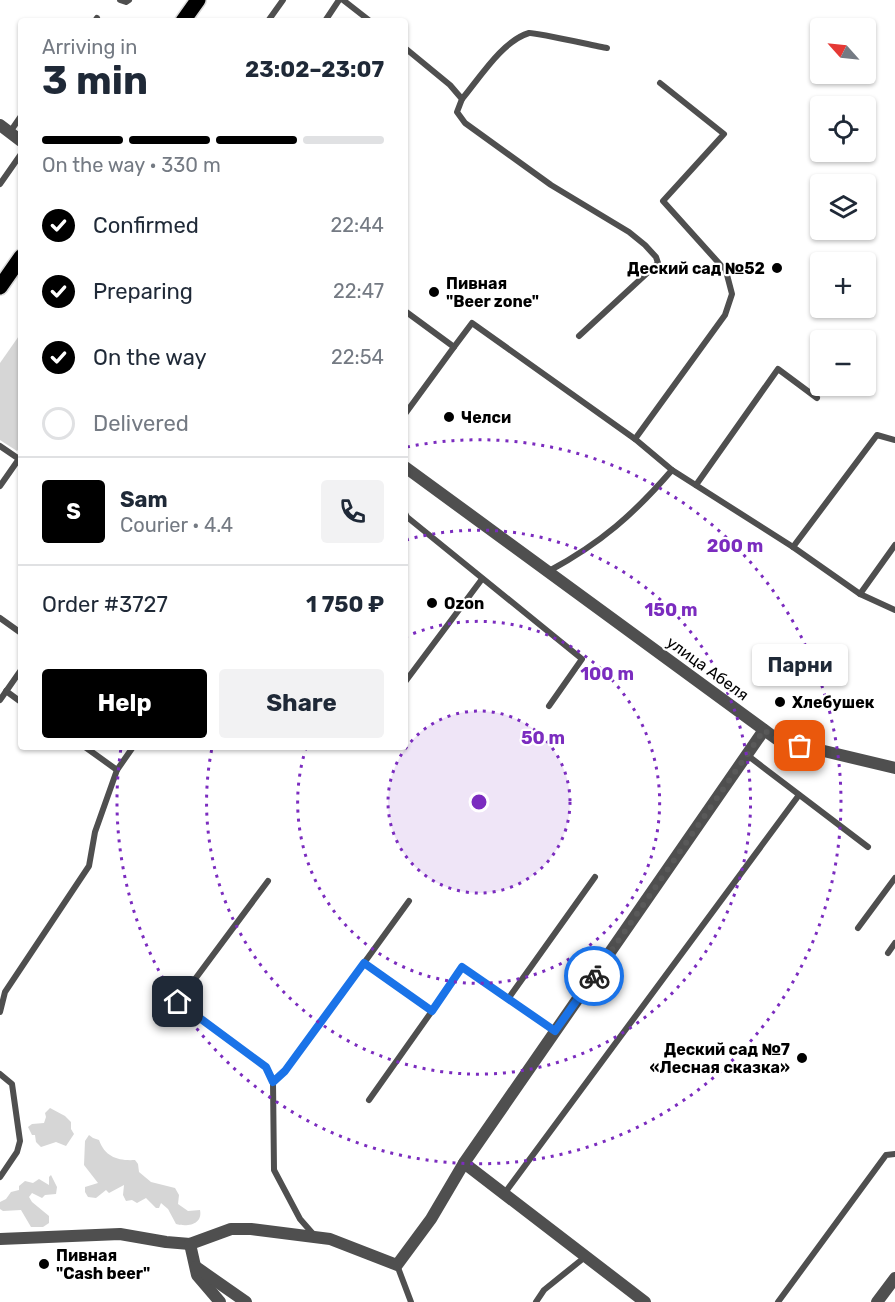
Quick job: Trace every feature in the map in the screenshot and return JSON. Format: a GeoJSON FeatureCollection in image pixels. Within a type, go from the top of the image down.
{"type":"FeatureCollection","features":[{"type":"Feature","properties":{"kind":"main road"},"geometry":{"type":"LineString","coordinates":[[185,18],[198,0]]}},
{"type":"Feature","properties":{"kind":"main road"},"geometry":{"type":"LineString","coordinates":[[0,287],[18,261]]}},
{"type":"Feature","properties":{"kind":"street"},"geometry":{"type":"LineString","coordinates":[[5,129],[18,139]]}},
{"type":"Feature","properties":{"kind":"street","name":"улица Абеля"},"geometry":{"type":"LineString","coordinates":[[408,468],[778,740],[895,768]]}},
{"type":"Feature","properties":{"kind":"street"},"geometry":{"type":"LineString","coordinates":[[0,1239],[120,1234],[190,1244],[231,1229],[315,1235],[397,1265],[431,1219],[464,1163],[764,730]]}},
{"type":"Feature","properties":{"kind":"street"},"geometry":{"type":"LineString","coordinates":[[464,1163],[645,1302]]}},
{"type":"Feature","properties":{"kind":"street"},"geometry":{"type":"LineString","coordinates":[[190,1244],[197,1275],[220,1302]]}},
{"type":"Feature","properties":{"kind":"street"},"geometry":{"type":"LineString","coordinates":[[195,1266],[246,1302]]}},
{"type":"Feature","properties":{"kind":"street"},"geometry":{"type":"LineString","coordinates":[[877,1302],[895,1278]]}},
{"type":"Feature","properties":{"kind":"lane"},"geometry":{"type":"LineString","coordinates":[[120,0],[129,0]]}},
{"type":"Feature","properties":{"kind":"lane"},"geometry":{"type":"LineString","coordinates":[[270,18],[283,0]]}},
{"type":"Feature","properties":{"kind":"lane"},"geometry":{"type":"LineString","coordinates":[[327,18],[341,0],[366,18]]}},
{"type":"Feature","properties":{"kind":"lane"},"geometry":{"type":"LineString","coordinates":[[579,336],[658,263],[656,257],[645,244],[629,232],[551,185],[465,123],[457,112],[462,99],[498,55],[516,40],[530,33],[607,48]]}},
{"type":"Feature","properties":{"kind":"lane"},"geometry":{"type":"LineString","coordinates":[[408,50],[450,85],[462,99]]}},
{"type":"Feature","properties":{"kind":"lane"},"geometry":{"type":"LineString","coordinates":[[635,439],[725,315],[732,294],[726,272],[663,201],[724,134],[660,83]]}},
{"type":"Feature","properties":{"kind":"lane"},"geometry":{"type":"LineString","coordinates":[[5,129],[18,118]]}},
{"type":"Feature","properties":{"kind":"lane"},"geometry":{"type":"LineString","coordinates":[[0,184],[18,158]]}},
{"type":"Feature","properties":{"kind":"lane"},"geometry":{"type":"LineString","coordinates":[[408,312],[454,347]]}},
{"type":"Feature","properties":{"kind":"lane"},"geometry":{"type":"LineString","coordinates":[[408,410],[472,323],[635,439],[672,470],[793,547],[860,594],[895,610]]}},
{"type":"Feature","properties":{"kind":"lane"},"geometry":{"type":"LineString","coordinates":[[696,484],[778,369],[818,398]]}},
{"type":"Feature","properties":{"kind":"lane"},"geometry":{"type":"LineString","coordinates":[[793,547],[877,435],[895,440]]}},
{"type":"Feature","properties":{"kind":"lane"},"geometry":{"type":"LineString","coordinates":[[0,446],[18,457]]}},
{"type":"Feature","properties":{"kind":"lane"},"geometry":{"type":"LineString","coordinates":[[0,486],[18,461]]}},
{"type":"Feature","properties":{"kind":"lane"},"geometry":{"type":"LineString","coordinates":[[549,571],[596,544],[615,529],[672,470]]}},
{"type":"Feature","properties":{"kind":"lane"},"geometry":{"type":"LineString","coordinates":[[408,518],[582,659],[549,706]]}},
{"type":"Feature","properties":{"kind":"lane"},"geometry":{"type":"LineString","coordinates":[[860,594],[895,545]]}},
{"type":"Feature","properties":{"kind":"lane"},"geometry":{"type":"LineString","coordinates":[[408,678],[482,579]]}},
{"type":"Feature","properties":{"kind":"lane"},"geometry":{"type":"LineString","coordinates":[[0,618],[18,631]]}},
{"type":"Feature","properties":{"kind":"lane"},"geometry":{"type":"LineString","coordinates":[[0,700],[18,674]]}},
{"type":"Feature","properties":{"kind":"lane"},"geometry":{"type":"LineString","coordinates":[[6,691],[18,700]]}},
{"type":"Feature","properties":{"kind":"lane"},"geometry":{"type":"LineString","coordinates":[[89,750],[117,770]]}},
{"type":"Feature","properties":{"kind":"lane"},"geometry":{"type":"LineString","coordinates":[[0,1012],[4,992],[89,866],[95,832],[117,770],[131,750]]}},
{"type":"Feature","properties":{"kind":"lane"},"geometry":{"type":"LineString","coordinates":[[746,755],[868,847]]}},
{"type":"Feature","properties":{"kind":"lane"},"geometry":{"type":"LineString","coordinates":[[504,1194],[799,795]]}},
{"type":"Feature","properties":{"kind":"lane"},"geometry":{"type":"LineString","coordinates":[[508,999],[595,877]]}},
{"type":"Feature","properties":{"kind":"lane"},"geometry":{"type":"LineString","coordinates":[[858,928],[895,878]]}},
{"type":"Feature","properties":{"kind":"lane"},"geometry":{"type":"LineString","coordinates":[[268,881],[178,1002],[266,1067],[273,1082],[274,1170],[300,1219],[315,1235]]}},
{"type":"Feature","properties":{"kind":"lane"},"geometry":{"type":"LineString","coordinates":[[273,1082],[285,1071],[410,901]]}},
{"type":"Feature","properties":{"kind":"lane"},"geometry":{"type":"LineString","coordinates":[[888,952],[895,943]]}},
{"type":"Feature","properties":{"kind":"lane"},"geometry":{"type":"LineString","coordinates":[[364,963],[432,1011]]}},
{"type":"Feature","properties":{"kind":"lane"},"geometry":{"type":"LineString","coordinates":[[369,1101],[462,967],[555,1031]]}},
{"type":"Feature","properties":{"kind":"lane"},"geometry":{"type":"LineString","coordinates":[[0,1074],[12,1084],[20,1141],[17,1152],[0,1177]]}},
{"type":"Feature","properties":{"kind":"lane"},"geometry":{"type":"LineString","coordinates":[[778,1302],[886,1155],[895,1154]]}},
{"type":"Feature","properties":{"kind":"lane"},"geometry":{"type":"LineString","coordinates":[[536,1302],[544,1290],[585,1256]]}},
{"type":"Feature","properties":{"kind":"lane"},"geometry":{"type":"LineString","coordinates":[[397,1265],[411,1302]]}},
{"type":"Feature","properties":{"kind":"shaded area"},"geometry":{"type":"Polygon","coordinates":[[[18,337],[17,451],[0,440],[0,363],[18,337]]]}},
{"type":"Feature","properties":{"kind":"shaded area"},"geometry":{"type":"Polygon","coordinates":[[[50,1108],[71,1122],[74,1134],[66,1146],[56,1142],[41,1147],[28,1127],[32,1124],[44,1123],[45,1113],[50,1108]]]}},
{"type":"Feature","properties":{"kind":"shaded area"},"geometry":{"type":"Polygon","coordinates":[[[89,1135],[99,1140],[113,1157],[135,1160],[139,1172],[151,1182],[175,1188],[179,1195],[178,1204],[188,1211],[200,1210],[197,1222],[189,1225],[176,1224],[168,1209],[161,1203],[159,1208],[156,1208],[146,1198],[137,1203],[132,1200],[126,1201],[123,1195],[124,1185],[109,1193],[106,1190],[96,1198],[88,1197],[85,1187],[98,1183],[84,1165],[85,1141],[89,1135]]]}},
{"type":"Feature","properties":{"kind":"shaded area"},"geometry":{"type":"Polygon","coordinates":[[[51,1175],[57,1187],[56,1194],[45,1195],[42,1198],[32,1193],[29,1197],[49,1216],[49,1223],[43,1227],[31,1227],[21,1210],[3,1211],[0,1209],[0,1202],[6,1199],[11,1192],[19,1190],[19,1186],[25,1181],[33,1183],[39,1179],[49,1185],[51,1175]]]}},
{"type":"Feature","properties":{"kind":"way so far"},"geometry":{"type":"LineString","coordinates":[[594,976],[764,730],[778,740],[800,746]]}},
{"type":"Feature","properties":{"kind":"place","name":"Деский сад №52"},"geometry":{"type":"Point","coordinates":[777,268]}},
{"type":"Feature","properties":{"kind":"place","name":"Пивная \"Beer zone\""},"geometry":{"type":"Point","coordinates":[434,292]}},
{"type":"Feature","properties":{"kind":"place","name":"Челси"},"geometry":{"type":"Point","coordinates":[449,417]}},
{"type":"Feature","properties":{"kind":"place","name":"Ozon"},"geometry":{"type":"Point","coordinates":[432,603]}},
{"type":"Feature","properties":{"kind":"place","name":"Хлебушек"},"geometry":{"type":"Point","coordinates":[780,702]}},
{"type":"Feature","properties":{"kind":"place","name":"Парни"},"geometry":{"type":"Point","coordinates":[800,746]}},
{"type":"Feature","properties":{"kind":"place","name":"Деский сад №7 «Лесная сказка»"},"geometry":{"type":"Point","coordinates":[802,1058]}},
{"type":"Feature","properties":{"kind":"place","name":"Пивная \"Cash beer\""},"geometry":{"type":"Point","coordinates":[44,1264]}},
{"type":"Feature","properties":{"kind":"route"},"geometry":{"type":"LineString","coordinates":[[178,1002],[266,1067],[273,1082],[285,1071],[364,963],[432,1011],[462,967],[555,1031],[594,976]]}}]}
